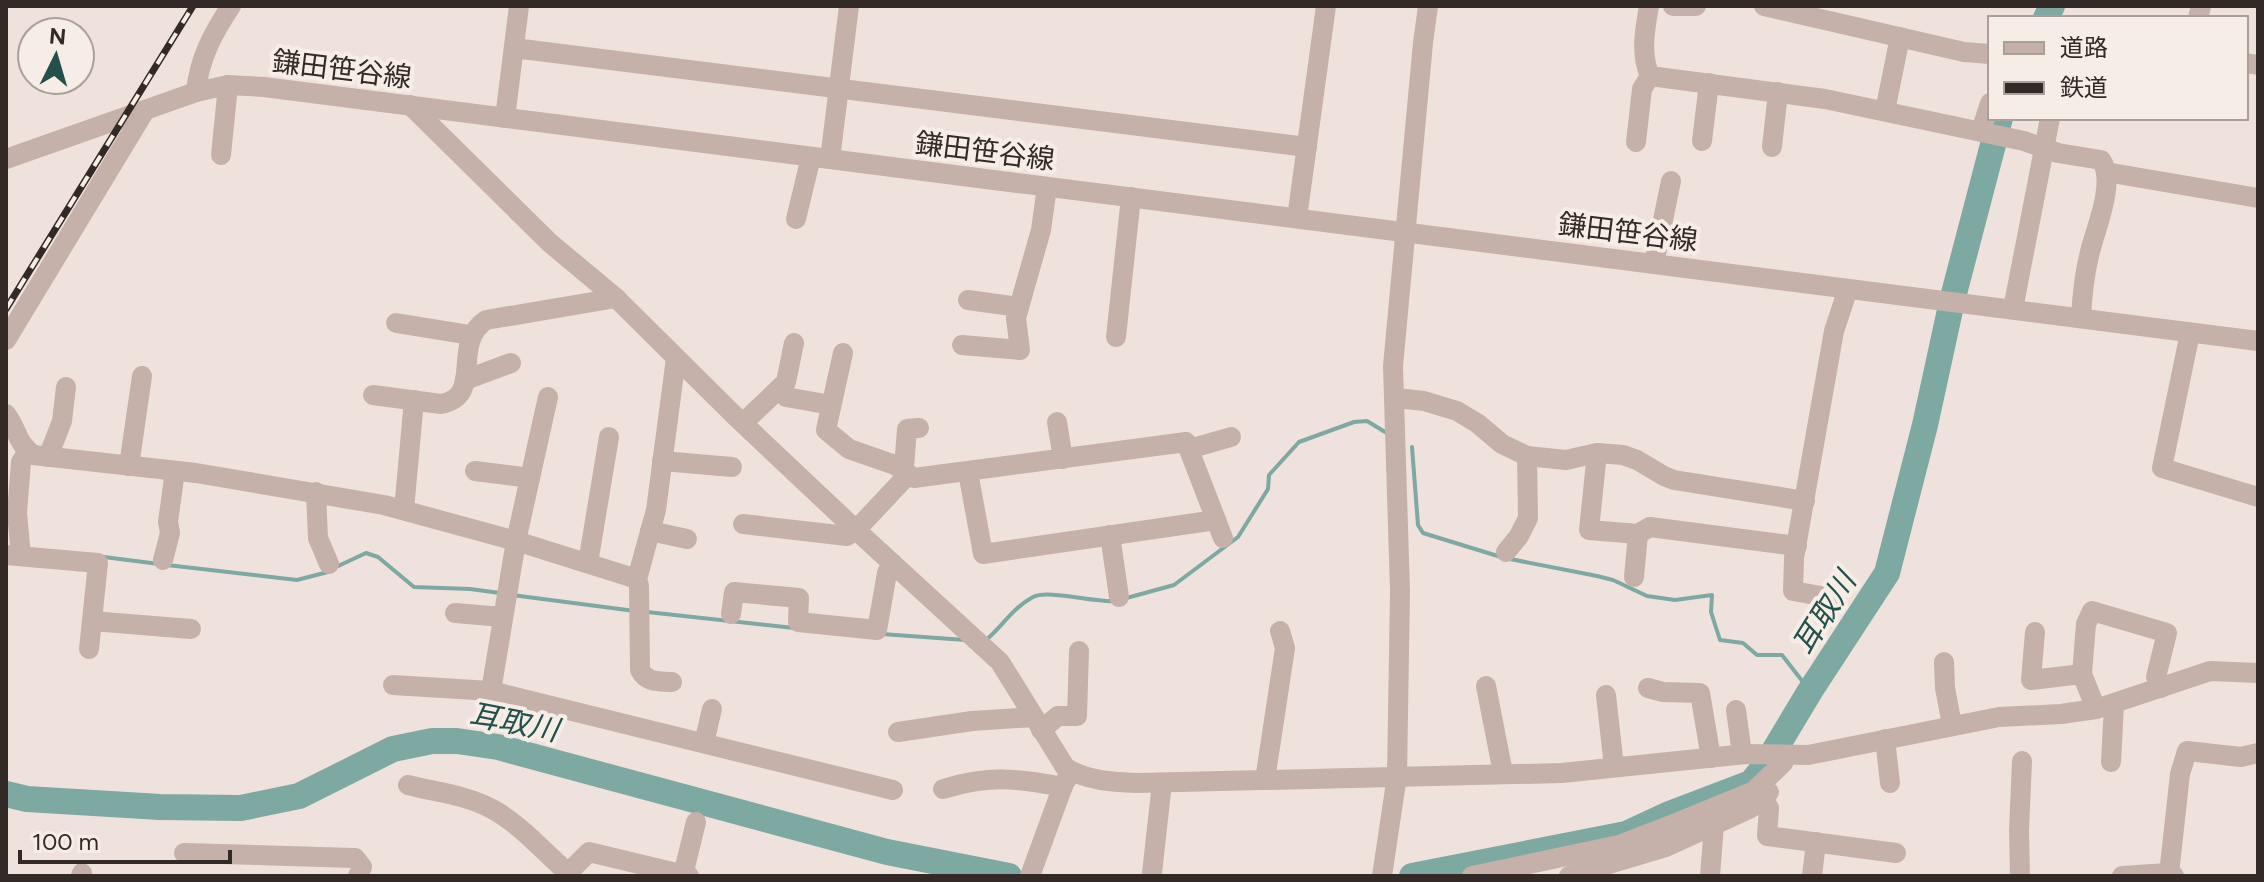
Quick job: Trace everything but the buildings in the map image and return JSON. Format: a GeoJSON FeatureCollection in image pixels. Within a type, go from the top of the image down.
{"type":"FeatureCollection","features":[{"type":"Feature","properties":{"kind":"street"},"geometry":{"type":"LineString","coordinates":[[196,92],[197,75],[212,35],[231,6]]}},
{"type":"Feature","properties":{"kind":"street"},"geometry":{"type":"LineString","coordinates":[[505,118],[519,6]]}},
{"type":"Feature","properties":{"kind":"street"},"geometry":{"type":"LineString","coordinates":[[796,219],[821,158],[839,88],[849,6]]}},
{"type":"Feature","properties":{"kind":"street"},"geometry":{"type":"LineString","coordinates":[[1297,218],[1326,6]]}},
{"type":"Feature","properties":{"kind":"street"},"geometry":{"type":"LineString","coordinates":[[1382,872],[1397,776],[1400,591],[1393,366],[1428,6]]}},
{"type":"Feature","properties":{"kind":"street"},"geometry":{"type":"LineString","coordinates":[[1649,6],[1644,41],[1646,68],[1650,76]]}},
{"type":"Feature","properties":{"kind":"street"},"geometry":{"type":"LineString","coordinates":[[1673,6],[1696,6]]}},
{"type":"Feature","properties":{"kind":"street"},"geometry":{"type":"LineString","coordinates":[[1764,6],[1964,52],[1988,54]]}},
{"type":"Feature","properties":{"kind":"street"},"geometry":{"type":"LineString","coordinates":[[1885,111],[1900,37]]}},
{"type":"Feature","properties":{"kind":"street"},"geometry":{"type":"LineString","coordinates":[[514,48],[1307,147]]}},
{"type":"Feature","properties":{"kind":"street"},"geometry":{"type":"LineString","coordinates":[[1650,76],[1778,92],[1885,111],[2024,141],[2058,153],[2101,160],[2107,178],[2083,287],[2081,318]]}},
{"type":"Feature","properties":{"kind":"street"},"geometry":{"type":"LineString","coordinates":[[1636,142],[1642,89],[1650,76]]}},
{"type":"Feature","properties":{"kind":"street"},"geometry":{"type":"LineString","coordinates":[[1702,141],[1709,83]]}},
{"type":"Feature","properties":{"kind":"street"},"geometry":{"type":"LineString","coordinates":[[221,155],[228,85]]}},
{"type":"Feature","properties":{"kind":"street","name":"鎌田笹谷線"},"geometry":{"type":"LineString","coordinates":[[6,159],[196,92],[228,85],[264,87],[2258,341]]}},
{"type":"Feature","properties":{"kind":"street"},"geometry":{"type":"LineString","coordinates":[[1772,147],[1778,92]]}},
{"type":"Feature","properties":{"kind":"street"},"geometry":{"type":"LineString","coordinates":[[410,105],[550,243],[616,298],[743,423],[1000,662],[1065,767],[1068,779],[1031,872]]}},
{"type":"Feature","properties":{"kind":"street"},"geometry":{"type":"LineString","coordinates":[[6,340],[144,112]]}},
{"type":"Feature","properties":{"kind":"street"},"geometry":{"type":"LineString","coordinates":[[1991,120],[1991,133]]}},
{"type":"Feature","properties":{"kind":"street"},"geometry":{"type":"LineString","coordinates":[[2013,309],[2050,120]]}},
{"type":"Feature","properties":{"kind":"street"},"geometry":{"type":"LineString","coordinates":[[2106,172],[2258,198]]}},
{"type":"Feature","properties":{"kind":"street"},"geometry":{"type":"LineString","coordinates":[[1654,264],[1671,181]]}},
{"type":"Feature","properties":{"kind":"street"},"geometry":{"type":"LineString","coordinates":[[962,345],[1020,350],[1016,318],[1041,230],[1047,187]]}},
{"type":"Feature","properties":{"kind":"street"},"geometry":{"type":"LineString","coordinates":[[1116,337],[1131,197]]}},
{"type":"Feature","properties":{"kind":"street"},"geometry":{"type":"LineString","coordinates":[[1832,598],[1793,591],[1797,546],[1834,331],[1848,289]]}},
{"type":"Feature","properties":{"kind":"street"},"geometry":{"type":"LineString","coordinates":[[373,395],[441,404],[450,402],[458,397],[465,380],[470,335],[477,325],[486,320],[616,298]]}},
{"type":"Feature","properties":{"kind":"street"},"geometry":{"type":"LineString","coordinates":[[968,300],[1019,307]]}},
{"type":"Feature","properties":{"kind":"street"},"geometry":{"type":"LineString","coordinates":[[396,323],[470,335]]}},
{"type":"Feature","properties":{"kind":"street"},"geometry":{"type":"LineString","coordinates":[[2190,333],[2162,468],[2258,497]]}},
{"type":"Feature","properties":{"kind":"street"},"geometry":{"type":"LineString","coordinates":[[743,423],[786,382],[794,343]]}},
{"type":"Feature","properties":{"kind":"street"},"geometry":{"type":"LineString","coordinates":[[843,353],[826,430],[849,449],[895,465],[914,478],[1186,442],[1220,529],[1110,535],[983,554],[968,472]]}},
{"type":"Feature","properties":{"kind":"street"},"geometry":{"type":"LineString","coordinates":[[672,682],[649,681],[640,670],[637,579],[656,510],[676,358]]}},
{"type":"Feature","properties":{"kind":"street"},"geometry":{"type":"LineString","coordinates":[[465,380],[511,363]]}},
{"type":"Feature","properties":{"kind":"street"},"geometry":{"type":"LineString","coordinates":[[129,466],[142,376]]}},
{"type":"Feature","properties":{"kind":"street"},"geometry":{"type":"LineString","coordinates":[[66,387],[62,421],[38,454],[21,462],[17,552],[98,563],[89,649]]}},
{"type":"Feature","properties":{"kind":"street"},"geometry":{"type":"LineString","coordinates":[[779,389],[786,397],[831,405]]}},
{"type":"Feature","properties":{"kind":"street"},"geometry":{"type":"LineString","coordinates":[[491,691],[516,541],[548,397]]}},
{"type":"Feature","properties":{"kind":"street"},"geometry":{"type":"LineString","coordinates":[[1396,398],[1424,401],[1457,411],[1502,444],[1527,456],[1566,460],[1597,453],[1623,455],[1674,480],[1805,501]]}},
{"type":"Feature","properties":{"kind":"street"},"geometry":{"type":"LineString","coordinates":[[404,510],[414,400]]}},
{"type":"Feature","properties":{"kind":"street"},"geometry":{"type":"LineString","coordinates":[[6,414],[19,444],[38,454],[316,492],[404,510],[637,579]]}},
{"type":"Feature","properties":{"kind":"street"},"geometry":{"type":"LineString","coordinates":[[1057,422],[1063,459]]}},
{"type":"Feature","properties":{"kind":"street"},"geometry":{"type":"LineString","coordinates":[[743,524],[847,536],[903,480],[907,429],[919,428]]}},
{"type":"Feature","properties":{"kind":"street"},"geometry":{"type":"LineString","coordinates":[[588,563],[609,437]]}},
{"type":"Feature","properties":{"kind":"street"},"geometry":{"type":"LineString","coordinates":[[1189,449],[1231,437]]}},
{"type":"Feature","properties":{"kind":"street"},"geometry":{"type":"LineString","coordinates":[[1597,453],[1589,530],[1638,534],[1650,527],[1797,546]]}},
{"type":"Feature","properties":{"kind":"street"},"geometry":{"type":"LineString","coordinates":[[1506,552],[1528,518],[1527,456]]}},
{"type":"Feature","properties":{"kind":"street"},"geometry":{"type":"LineString","coordinates":[[662,461],[732,467]]}},
{"type":"Feature","properties":{"kind":"street"},"geometry":{"type":"LineString","coordinates":[[163,560],[170,533],[168,522],[175,471]]}},
{"type":"Feature","properties":{"kind":"street"},"geometry":{"type":"LineString","coordinates":[[475,471],[530,478]]}},
{"type":"Feature","properties":{"kind":"street"},"geometry":{"type":"LineString","coordinates":[[316,492],[318,538],[329,564]]}},
{"type":"Feature","properties":{"kind":"street"},"geometry":{"type":"LineString","coordinates":[[650,531],[687,539]]}},
{"type":"Feature","properties":{"kind":"street"},"geometry":{"type":"LineString","coordinates":[[1634,577],[1638,534]]}},
{"type":"Feature","properties":{"kind":"street"},"geometry":{"type":"LineString","coordinates":[[1110,535],[1119,597]]}},
{"type":"Feature","properties":{"kind":"street"},"geometry":{"type":"LineString","coordinates":[[731,614],[734,592],[799,598],[798,622],[877,630],[887,573],[892,563]]}},
{"type":"Feature","properties":{"kind":"street"},"geometry":{"type":"LineString","coordinates":[[2111,762],[2105,707],[2082,674],[2086,624],[2092,611],[2167,633],[2156,677],[2161,688]]}},
{"type":"Feature","properties":{"kind":"street"},"geometry":{"type":"LineString","coordinates":[[455,613],[503,617]]}},
{"type":"Feature","properties":{"kind":"street"},"geometry":{"type":"LineString","coordinates":[[92,621],[191,629]]}},
{"type":"Feature","properties":{"kind":"street"},"geometry":{"type":"LineString","coordinates":[[1265,780],[1285,648],[1280,631]]}},
{"type":"Feature","properties":{"kind":"street"},"geometry":{"type":"LineString","coordinates":[[2035,632],[2031,680],[2082,674]]}},
{"type":"Feature","properties":{"kind":"street"},"geometry":{"type":"LineString","coordinates":[[898,732],[972,721],[1038,724],[1058,716],[1077,716],[1079,651]]}},
{"type":"Feature","properties":{"kind":"street"},"geometry":{"type":"LineString","coordinates":[[1944,662],[1952,725]]}},
{"type":"Feature","properties":{"kind":"street"},"geometry":{"type":"LineString","coordinates":[[943,789],[972,781],[1015,778],[1162,783],[1562,773],[1744,754],[1808,755],[1999,717],[2061,714],[2105,707],[2210,671],[2258,673]]}},
{"type":"Feature","properties":{"kind":"street"},"geometry":{"type":"LineString","coordinates":[[393,685],[491,691],[893,790]]}},
{"type":"Feature","properties":{"kind":"street"},"geometry":{"type":"LineString","coordinates":[[1486,686],[1503,773]]}},
{"type":"Feature","properties":{"kind":"street"},"geometry":{"type":"LineString","coordinates":[[1648,688],[1663,692],[1700,693],[1711,758]]}},
{"type":"Feature","properties":{"kind":"street"},"geometry":{"type":"LineString","coordinates":[[1606,695],[1614,767]]}},
{"type":"Feature","properties":{"kind":"street"},"geometry":{"type":"LineString","coordinates":[[704,743],[712,709]]}},
{"type":"Feature","properties":{"kind":"street"},"geometry":{"type":"LineString","coordinates":[[1736,710],[1744,754]]}},
{"type":"Feature","properties":{"kind":"street"},"geometry":{"type":"LineString","coordinates":[[1885,739],[1890,783]]}},
{"type":"Feature","properties":{"kind":"street"},"geometry":{"type":"LineString","coordinates":[[2122,876],[2172,875],[2180,774],[2187,751],[2241,757],[2258,753]]}},
{"type":"Feature","properties":{"kind":"street"},"geometry":{"type":"LineString","coordinates":[[1569,876],[1626,867],[1763,800],[1793,765],[1788,756]]}},
{"type":"Feature","properties":{"kind":"street"},"geometry":{"type":"LineString","coordinates":[[1472,876],[1619,845],[1754,791],[1788,756]]}},
{"type":"Feature","properties":{"kind":"street"},"geometry":{"type":"LineString","coordinates":[[2020,876],[2022,761]]}},
{"type":"Feature","properties":{"kind":"street"},"geometry":{"type":"LineString","coordinates":[[1152,873],[1162,783]]}},
{"type":"Feature","properties":{"kind":"street"},"geometry":{"type":"LineString","coordinates":[[408,785],[491,808],[567,875],[589,852],[686,875],[696,822]]}},
{"type":"Feature","properties":{"kind":"street"},"geometry":{"type":"LineString","coordinates":[[1763,800],[1769,808],[1767,836],[1896,853]]}},
{"type":"Feature","properties":{"kind":"street"},"geometry":{"type":"LineString","coordinates":[[1710,876],[1714,825]]}},
{"type":"Feature","properties":{"kind":"street"},"geometry":{"type":"LineString","coordinates":[[1812,876],[1816,842]]}},
{"type":"Feature","properties":{"kind":"street"},"geometry":{"type":"LineString","coordinates":[[184,853],[355,858],[362,867],[358,876]]}},
{"type":"Feature","properties":{"kind":"waterway","name":"耳取川"},"geometry":{"type":"LineString","coordinates":[[2047,16],[2052,6]]}},
{"type":"Feature","properties":{"kind":"waterway","name":"耳取川"},"geometry":{"type":"LineString","coordinates":[[1412,876],[1626,834],[1751,783],[1765,766],[1887,573],[1925,425],[1952,301],[1999,120]]}},
{"type":"Feature","properties":{"kind":"waterway"},"geometry":{"type":"LineString","coordinates":[[1123,599],[1174,585],[1238,537],[1268,489],[1269,475],[1299,442],[1354,422],[1367,421],[1385,432]]}},
{"type":"Feature","properties":{"kind":"waterway"},"geometry":{"type":"LineString","coordinates":[[1412,447],[1418,525],[1423,533],[1501,557]]}},
{"type":"Feature","properties":{"kind":"waterway"},"geometry":{"type":"LineString","coordinates":[[336,567],[366,553],[378,557],[414,587],[500,593]]}},
{"type":"Feature","properties":{"kind":"waterway"},"geometry":{"type":"LineString","coordinates":[[104,557],[159,564]]}},
{"type":"Feature","properties":{"kind":"waterway"},"geometry":{"type":"LineString","coordinates":[[1510,559],[1613,580],[1647,596],[1675,600],[1712,595],[1711,612],[1720,640],[1743,643],[1757,655],[1782,655],[1810,691]]}},
{"type":"Feature","properties":{"kind":"waterway"},"geometry":{"type":"LineString","coordinates":[[167,565],[297,580],[328,572]]}},
{"type":"Feature","properties":{"kind":"waterway"},"geometry":{"type":"LineString","coordinates":[[512,595],[635,611]]}},
{"type":"Feature","properties":{"kind":"waterway"},"geometry":{"type":"LineString","coordinates":[[986,640],[1033,597],[1049,595],[1115,601]]}},
{"type":"Feature","properties":{"kind":"waterway"},"geometry":{"type":"LineString","coordinates":[[647,612],[794,628]]}},
{"type":"Feature","properties":{"kind":"waterway"},"geometry":{"type":"LineString","coordinates":[[882,634],[965,640]]}},
{"type":"Feature","properties":{"kind":"waterway","name":"耳取川"},"geometry":{"type":"LineString","coordinates":[[6,794],[27,799],[160,807],[241,808],[299,796],[393,749],[432,741],[457,741],[498,747],[887,852],[1009,876]]}},
{"type":"Feature","properties":{"kind":"railway"},"geometry":{"type":"LineString","coordinates":[[6,309],[193,6]]}}]}
